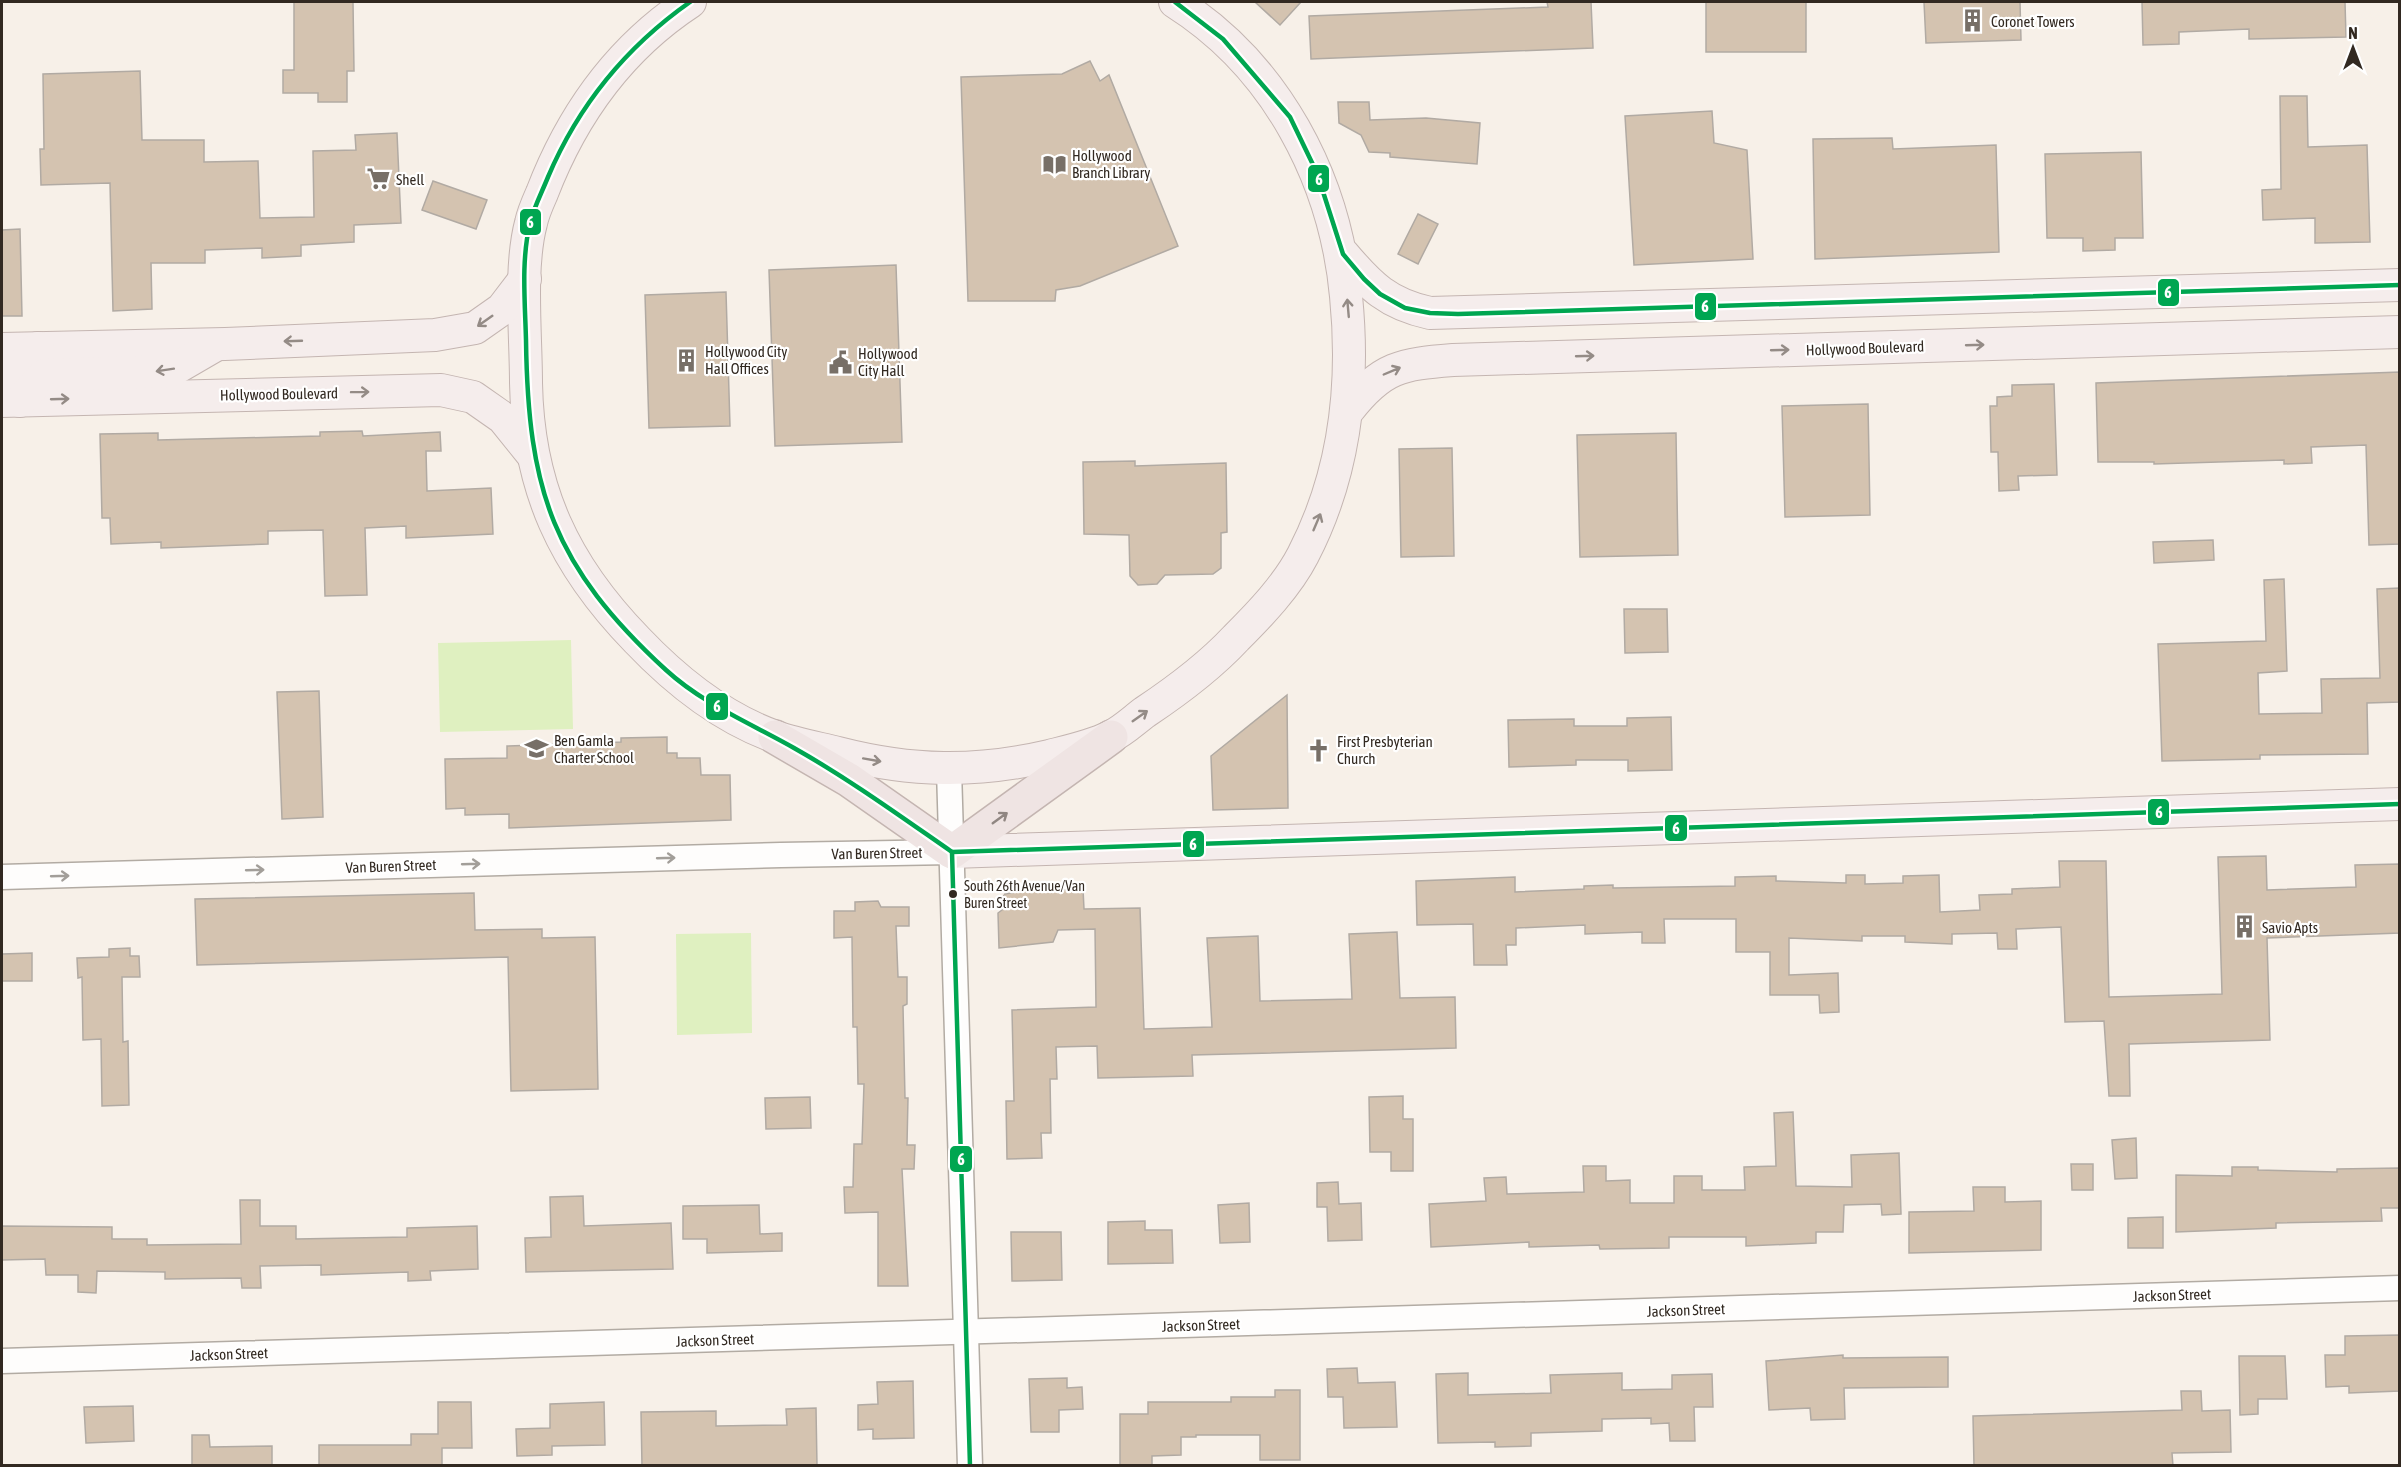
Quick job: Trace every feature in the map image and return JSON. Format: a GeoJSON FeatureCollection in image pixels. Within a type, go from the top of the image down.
{"type":"FeatureCollection","features":[{"type":"Feature","properties":{"kind":"highway"},"geometry":{"type":"LineString","coordinates":[[775,737],[849,780],[952,852],[1111,737]]}},
{"type":"Feature","properties":{"kind":"main road"},"geometry":{"type":"LineString","coordinates":[[690,2],[638,43],[582,109],[549,175],[530,224],[525,279],[526,390],[532,454],[553,522],[583,578],[621,624],[668,673],[708,703],[775,737],[856,757],[909,767],[949,770],[1010,765],[1067,752],[1111,737],[1218,657],[1260,614],[1301,560],[1339,462],[1348,409],[1348,316],[1342,254],[1317,173],[1290,117],[1224,39],[1175,2]]}},
{"type":"Feature","properties":{"kind":"main road"},"geometry":{"type":"LineString","coordinates":[[1342,254],[1380,294],[1405,308],[1430,313],[2400,285]]}},
{"type":"Feature","properties":{"kind":"main road"},"geometry":{"type":"LineString","coordinates":[[2,349],[217,344],[435,335],[475,328],[502,309],[525,279]]}},
{"type":"Feature","properties":{"kind":"main road","name":"Hollywood Boulevard"},"geometry":{"type":"LineString","coordinates":[[1348,409],[1366,386],[1389,370],[1421,362],[2400,332]]}},
{"type":"Feature","properties":{"kind":"main road"},"geometry":{"type":"LineString","coordinates":[[8,393],[44,375],[171,371],[217,344]]}},
{"type":"Feature","properties":{"kind":"main road"},"geometry":{"type":"LineString","coordinates":[[8,393],[18,370],[38,348]]}},
{"type":"Feature","properties":{"kind":"main road","name":"Hollywood Boulevard"},"geometry":{"type":"LineString","coordinates":[[8,393],[441,390],[473,398],[495,412],[503,418],[532,454]]}},
{"type":"Feature","properties":{"kind":"main road","name":"Van Buren Street"},"geometry":{"type":"LineString","coordinates":[[952,852],[2400,804]]}},
{"type":"Feature","properties":{"kind":"street"},"geometry":{"type":"LineString","coordinates":[[949,770],[970,1466]]}},
{"type":"Feature","properties":{"kind":"street","name":"Van Buren Street"},"geometry":{"type":"LineString","coordinates":[[2,878],[952,852]]}},
{"type":"Feature","properties":{"kind":"street","name":"Jackson Street"},"geometry":{"type":"LineString","coordinates":[[2,1361],[2400,1288]]}},
{"type":"Feature","properties":{"kind":"green space"},"geometry":{"type":"Polygon","coordinates":[[[571,640],[573,729],[440,732],[438,643],[571,640]]]}},
{"type":"Feature","properties":{"kind":"green space"},"geometry":{"type":"Polygon","coordinates":[[[751,933],[752,1033],[677,1035],[676,934],[751,933]]]}},
{"type":"Feature","properties":{"kind":"building"},"geometry":{"type":"Polygon","coordinates":[[[294,2],[353,2],[354,71],[347,71],[347,102],[318,102],[318,93],[283,93],[283,70],[294,70],[294,2]]]}},
{"type":"Feature","properties":{"kind":"building"},"geometry":{"type":"Polygon","coordinates":[[[1255,2],[1301,2],[1280,25],[1255,2]]]}},
{"type":"Feature","properties":{"kind":"building"},"geometry":{"type":"Polygon","coordinates":[[[1547,2],[1591,2],[1593,48],[1311,59],[1309,16],[1548,7],[1547,2]]]}},
{"type":"Feature","properties":{"kind":"building"},"geometry":{"type":"Polygon","coordinates":[[[1706,2],[1806,2],[1806,52],[1706,52],[1706,2]]]}},
{"type":"Feature","properties":{"kind":"building","name":"Coronet Towers"},"geometry":{"type":"Polygon","coordinates":[[[1924,2],[2020,2],[2021,40],[1926,43],[1924,2]]]}},
{"type":"Feature","properties":{"kind":"building"},"geometry":{"type":"Polygon","coordinates":[[[2142,2],[2345,2],[2346,37],[2249,39],[2249,29],[2179,32],[2179,44],[2143,45],[2142,2]]]}},
{"type":"Feature","properties":{"kind":"building","name":"Hollywood Branch Library"},"geometry":{"type":"Polygon","coordinates":[[[1090,61],[1100,81],[1109,75],[1178,246],[1080,286],[1056,290],[1055,301],[968,301],[961,77],[1062,74],[1090,61]]]}},
{"type":"Feature","properties":{"kind":"building"},"geometry":{"type":"Polygon","coordinates":[[[140,71],[142,140],[204,140],[204,162],[258,161],[260,218],[314,217],[313,151],[356,150],[355,135],[397,133],[401,223],[354,225],[354,242],[301,245],[301,256],[262,258],[262,248],[205,250],[205,263],[151,263],[152,309],[113,311],[110,183],[41,185],[40,149],[44,149],[43,74],[140,71]]]}},
{"type":"Feature","properties":{"kind":"building"},"geometry":{"type":"Polygon","coordinates":[[[2280,96],[2307,96],[2308,147],[2367,145],[2370,242],[2315,243],[2315,218],[2263,220],[2262,190],[2281,189],[2280,96]]]}},
{"type":"Feature","properties":{"kind":"building"},"geometry":{"type":"Polygon","coordinates":[[[1338,102],[1369,102],[1370,120],[1426,118],[1480,123],[1477,164],[1390,157],[1390,153],[1369,152],[1361,135],[1339,123],[1338,102]]]}},
{"type":"Feature","properties":{"kind":"building"},"geometry":{"type":"Polygon","coordinates":[[[1712,111],[1714,143],[1747,150],[1753,259],[1634,265],[1625,116],[1712,111]]]}},
{"type":"Feature","properties":{"kind":"building"},"geometry":{"type":"Polygon","coordinates":[[[1892,138],[1893,149],[1996,145],[1999,252],[1815,259],[1813,139],[1892,138]]]}},
{"type":"Feature","properties":{"kind":"building"},"geometry":{"type":"Polygon","coordinates":[[[2141,152],[2143,238],[2115,238],[2115,250],[2083,251],[2083,238],[2047,238],[2045,154],[2141,152]]]}},
{"type":"Feature","properties":{"kind":"building","name":"Shell"},"geometry":{"type":"Polygon","coordinates":[[[433,181],[487,200],[476,229],[422,210],[433,181]]]}},
{"type":"Feature","properties":{"kind":"building"},"geometry":{"type":"Polygon","coordinates":[[[1418,214],[1438,224],[1418,264],[1398,254],[1418,214]]]}},
{"type":"Feature","properties":{"kind":"building"},"geometry":{"type":"Polygon","coordinates":[[[20,229],[22,316],[2,316],[2,230],[20,229]]]}},
{"type":"Feature","properties":{"kind":"building"},"geometry":{"type":"Polygon","coordinates":[[[896,265],[902,442],[775,446],[769,270],[896,265]]]}},
{"type":"Feature","properties":{"kind":"building","name":"Hollywood City Hall Offices"},"geometry":{"type":"Polygon","coordinates":[[[726,292],[730,426],[649,428],[645,295],[726,292]]]}},
{"type":"Feature","properties":{"kind":"building"},"geometry":{"type":"Polygon","coordinates":[[[2400,372],[2400,544],[2369,545],[2366,445],[2311,447],[2312,463],[2284,464],[2284,460],[2154,464],[2154,462],[2098,462],[2096,383],[2400,372]]]}},
{"type":"Feature","properties":{"kind":"building"},"geometry":{"type":"Polygon","coordinates":[[[2054,384],[2057,475],[2018,476],[2019,490],[1999,491],[1998,452],[1991,452],[1990,406],[1997,406],[1997,397],[2012,396],[2012,385],[2054,384]]]}},
{"type":"Feature","properties":{"kind":"building"},"geometry":{"type":"Polygon","coordinates":[[[1868,404],[1870,515],[1785,517],[1782,406],[1868,404]]]}},
{"type":"Feature","properties":{"kind":"building"},"geometry":{"type":"Polygon","coordinates":[[[362,431],[363,436],[440,432],[441,451],[426,451],[427,491],[491,488],[493,534],[406,538],[406,526],[365,528],[367,595],[325,596],[323,530],[268,531],[268,544],[161,548],[161,542],[111,544],[110,518],[102,518],[100,434],[158,433],[158,440],[320,436],[320,432],[362,431]]]}},
{"type":"Feature","properties":{"kind":"building"},"geometry":{"type":"Polygon","coordinates":[[[1676,433],[1678,555],[1580,557],[1577,435],[1676,433]]]}},
{"type":"Feature","properties":{"kind":"building"},"geometry":{"type":"Polygon","coordinates":[[[1452,448],[1454,556],[1401,557],[1399,449],[1452,448]]]}},
{"type":"Feature","properties":{"kind":"building"},"geometry":{"type":"Polygon","coordinates":[[[1135,461],[1135,466],[1226,463],[1227,532],[1221,533],[1221,568],[1213,574],[1165,575],[1157,584],[1138,585],[1130,576],[1129,535],[1084,534],[1083,462],[1135,461]]]}},
{"type":"Feature","properties":{"kind":"building"},"geometry":{"type":"Polygon","coordinates":[[[2213,540],[2214,560],[2154,563],[2153,542],[2213,540]]]}},
{"type":"Feature","properties":{"kind":"building"},"geometry":{"type":"Polygon","coordinates":[[[2284,579],[2287,671],[2258,673],[2259,714],[2322,713],[2321,679],[2380,678],[2377,589],[2400,588],[2400,702],[2367,703],[2368,754],[2260,755],[2260,759],[2162,761],[2158,644],[2266,641],[2264,580],[2284,579]]]}},
{"type":"Feature","properties":{"kind":"building"},"geometry":{"type":"Polygon","coordinates":[[[1624,609],[1667,609],[1668,652],[1625,653],[1624,609]]]}},
{"type":"Feature","properties":{"kind":"building"},"geometry":{"type":"Polygon","coordinates":[[[319,691],[323,817],[282,819],[277,692],[319,691]]]}},
{"type":"Feature","properties":{"kind":"building"},"geometry":{"type":"Polygon","coordinates":[[[1287,695],[1288,808],[1213,810],[1211,756],[1287,695]]]}},
{"type":"Feature","properties":{"kind":"building"},"geometry":{"type":"Polygon","coordinates":[[[1671,717],[1672,770],[1628,771],[1628,760],[1576,760],[1576,765],[1509,767],[1508,720],[1574,719],[1574,726],[1627,726],[1627,718],[1671,717]]]}},
{"type":"Feature","properties":{"kind":"building"},"geometry":{"type":"Polygon","coordinates":[[[667,737],[667,753],[677,753],[677,758],[700,758],[701,775],[730,775],[731,820],[509,828],[509,814],[465,815],[465,808],[446,809],[445,759],[507,758],[507,746],[621,742],[621,738],[667,737]]]}},
{"type":"Feature","properties":{"kind":"building"},"geometry":{"type":"Polygon","coordinates":[[[2266,856],[2267,890],[2356,887],[2355,865],[2400,864],[2400,933],[2267,938],[2270,1040],[2129,1044],[2130,1096],[2109,1096],[2104,1021],[2065,1022],[2061,927],[2016,929],[2017,949],[1998,949],[1997,933],[1952,934],[1952,944],[1905,942],[1905,936],[1862,936],[1862,941],[1789,938],[1789,975],[1838,973],[1839,1012],[1820,1013],[1819,995],[1770,995],[1770,952],[1736,952],[1736,919],[1664,919],[1665,943],[1642,943],[1642,932],[1585,934],[1585,925],[1516,928],[1516,945],[1506,945],[1507,965],[1474,965],[1473,924],[1417,925],[1416,881],[1515,877],[1515,892],[1584,889],[1584,886],[1613,885],[1613,888],[1735,886],[1735,877],[1776,876],[1776,881],[1846,883],[1846,875],[1865,875],[1865,884],[1903,883],[1903,876],[1939,875],[1940,912],[1980,910],[1979,895],[2012,894],[2012,889],[2060,887],[2059,861],[2106,861],[2109,997],[2222,994],[2218,857],[2266,856]]]}},
{"type":"Feature","properties":{"kind":"building"},"geometry":{"type":"Polygon","coordinates":[[[1083,889],[1084,909],[1140,908],[1144,1029],[1212,1027],[1207,938],[1258,936],[1260,1001],[1352,999],[1349,934],[1397,932],[1400,998],[1455,997],[1456,1048],[1192,1055],[1193,1076],[1098,1078],[1097,1046],[1056,1047],[1057,1079],[1050,1079],[1051,1133],[1041,1133],[1042,1158],[1007,1159],[1006,1101],[1014,1101],[1012,1010],[1096,1007],[1095,929],[1058,930],[1053,942],[999,948],[998,913],[1002,910],[1000,901],[1005,894],[1023,891],[1083,889]]]}},
{"type":"Feature","properties":{"kind":"building"},"geometry":{"type":"Polygon","coordinates":[[[474,893],[475,930],[542,929],[542,938],[595,937],[598,1089],[511,1091],[508,957],[197,965],[195,899],[474,893]]]}},
{"type":"Feature","properties":{"kind":"building"},"geometry":{"type":"Polygon","coordinates":[[[878,901],[881,907],[909,907],[909,926],[896,926],[898,977],[907,977],[907,1004],[903,1006],[905,1098],[908,1098],[907,1145],[915,1145],[914,1169],[902,1169],[908,1286],[878,1286],[878,1212],[845,1213],[844,1187],[853,1187],[854,1144],[862,1144],[864,1084],[858,1084],[857,1027],[853,1027],[852,937],[834,938],[834,911],[855,911],[855,902],[878,901]]]}},
{"type":"Feature","properties":{"kind":"building"},"geometry":{"type":"Polygon","coordinates":[[[130,948],[130,956],[139,956],[140,977],[122,977],[123,1042],[128,1041],[129,1105],[102,1106],[101,1039],[83,1040],[82,977],[78,978],[77,958],[109,957],[109,949],[130,948]]]}},
{"type":"Feature","properties":{"kind":"building"},"geometry":{"type":"Polygon","coordinates":[[[32,953],[32,981],[2,981],[2,954],[32,953]]]}},
{"type":"Feature","properties":{"kind":"building"},"geometry":{"type":"Polygon","coordinates":[[[1403,1096],[1403,1119],[1413,1119],[1413,1171],[1391,1171],[1391,1152],[1370,1152],[1369,1097],[1403,1096]]]}},
{"type":"Feature","properties":{"kind":"building"},"geometry":{"type":"Polygon","coordinates":[[[810,1097],[811,1128],[766,1129],[765,1098],[810,1097]]]}},
{"type":"Feature","properties":{"kind":"building"},"geometry":{"type":"Polygon","coordinates":[[[1793,1112],[1796,1186],[1852,1187],[1851,1155],[1899,1153],[1901,1214],[1882,1215],[1881,1204],[1844,1205],[1843,1232],[1816,1232],[1816,1243],[1746,1246],[1746,1237],[1669,1237],[1669,1248],[1600,1249],[1599,1245],[1529,1247],[1529,1242],[1431,1247],[1429,1204],[1486,1201],[1484,1178],[1506,1177],[1507,1194],[1584,1192],[1583,1166],[1606,1166],[1606,1181],[1630,1180],[1630,1203],[1674,1203],[1674,1176],[1702,1176],[1702,1190],[1745,1190],[1744,1167],[1776,1166],[1774,1113],[1793,1112]]]}},
{"type":"Feature","properties":{"kind":"building"},"geometry":{"type":"Polygon","coordinates":[[[2136,1138],[2137,1178],[2115,1179],[2112,1140],[2136,1138]]]}},
{"type":"Feature","properties":{"kind":"building"},"geometry":{"type":"Polygon","coordinates":[[[2071,1164],[2093,1164],[2093,1190],[2072,1190],[2071,1164]]]}},
{"type":"Feature","properties":{"kind":"building"},"geometry":{"type":"Polygon","coordinates":[[[2232,1167],[2337,1172],[2337,1169],[2400,1168],[2400,1208],[2381,1208],[2382,1221],[2276,1223],[2276,1228],[2176,1232],[2176,1175],[2232,1176],[2232,1167]]]}},
{"type":"Feature","properties":{"kind":"building"},"geometry":{"type":"Polygon","coordinates":[[[1338,1182],[1339,1204],[1361,1203],[1362,1240],[1328,1241],[1327,1207],[1317,1207],[1317,1183],[1338,1182]]]}},
{"type":"Feature","properties":{"kind":"building"},"geometry":{"type":"Polygon","coordinates":[[[1973,1187],[2005,1187],[2005,1202],[2041,1201],[2041,1250],[1909,1253],[1909,1212],[1974,1211],[1973,1187]]]}},
{"type":"Feature","properties":{"kind":"building"},"geometry":{"type":"Polygon","coordinates":[[[583,1196],[584,1226],[671,1223],[673,1269],[526,1272],[525,1238],[551,1237],[550,1197],[583,1196]]]}},
{"type":"Feature","properties":{"kind":"building"},"geometry":{"type":"Polygon","coordinates":[[[240,1200],[260,1200],[260,1226],[296,1226],[296,1239],[407,1237],[407,1228],[477,1226],[478,1269],[430,1271],[431,1280],[408,1281],[408,1272],[321,1275],[321,1265],[260,1266],[261,1288],[242,1288],[241,1278],[165,1279],[165,1272],[97,1271],[96,1293],[78,1292],[78,1275],[46,1275],[45,1259],[2,1260],[2,1226],[112,1227],[112,1239],[147,1239],[147,1245],[241,1244],[240,1200]]]}},
{"type":"Feature","properties":{"kind":"building"},"geometry":{"type":"Polygon","coordinates":[[[1249,1203],[1250,1242],[1220,1243],[1218,1205],[1249,1203]]]}},
{"type":"Feature","properties":{"kind":"building"},"geometry":{"type":"Polygon","coordinates":[[[759,1205],[760,1234],[782,1233],[782,1251],[707,1253],[707,1239],[683,1239],[683,1206],[759,1205]]]}},
{"type":"Feature","properties":{"kind":"building"},"geometry":{"type":"Polygon","coordinates":[[[2163,1217],[2163,1248],[2128,1248],[2128,1218],[2163,1217]]]}},
{"type":"Feature","properties":{"kind":"building"},"geometry":{"type":"Polygon","coordinates":[[[1145,1221],[1145,1230],[1172,1230],[1173,1263],[1108,1264],[1108,1222],[1145,1221]]]}},
{"type":"Feature","properties":{"kind":"building"},"geometry":{"type":"Polygon","coordinates":[[[1011,1232],[1061,1232],[1062,1280],[1012,1281],[1011,1232]]]}},
{"type":"Feature","properties":{"kind":"building"},"geometry":{"type":"Polygon","coordinates":[[[2400,1335],[2400,1391],[2349,1393],[2349,1386],[2326,1387],[2325,1355],[2345,1355],[2345,1336],[2400,1335]]]}},
{"type":"Feature","properties":{"kind":"building"},"geometry":{"type":"Polygon","coordinates":[[[1843,1355],[1843,1358],[1948,1357],[1948,1387],[1844,1388],[1845,1419],[1811,1420],[1810,1408],[1769,1410],[1766,1361],[1843,1355]]]}},
{"type":"Feature","properties":{"kind":"building"},"geometry":{"type":"Polygon","coordinates":[[[2239,1356],[2285,1356],[2287,1399],[2258,1399],[2258,1414],[2240,1415],[2239,1356]]]}},
{"type":"Feature","properties":{"kind":"building"},"geometry":{"type":"Polygon","coordinates":[[[1357,1368],[1358,1383],[1395,1382],[1397,1427],[1344,1428],[1343,1397],[1328,1397],[1327,1369],[1357,1368]]]}},
{"type":"Feature","properties":{"kind":"building"},"geometry":{"type":"Polygon","coordinates":[[[1468,1373],[1468,1395],[1551,1393],[1550,1375],[1622,1373],[1622,1390],[1672,1389],[1672,1375],[1712,1374],[1713,1407],[1694,1407],[1695,1441],[1670,1441],[1669,1423],[1651,1424],[1651,1418],[1602,1419],[1602,1431],[1531,1433],[1531,1446],[1495,1447],[1495,1442],[1438,1443],[1436,1374],[1468,1373]]]}},
{"type":"Feature","properties":{"kind":"building"},"geometry":{"type":"Polygon","coordinates":[[[1067,1378],[1067,1388],[1082,1387],[1083,1409],[1059,1410],[1059,1432],[1031,1432],[1029,1379],[1067,1378]]]}},
{"type":"Feature","properties":{"kind":"building"},"geometry":{"type":"Polygon","coordinates":[[[913,1381],[914,1438],[873,1439],[873,1429],[858,1430],[858,1405],[878,1404],[877,1382],[913,1381]]]}},
{"type":"Feature","properties":{"kind":"building"},"geometry":{"type":"Polygon","coordinates":[[[1275,1390],[1300,1390],[1300,1460],[1260,1460],[1260,1435],[1196,1435],[1196,1437],[1181,1437],[1181,1455],[1152,1456],[1152,1466],[1120,1466],[1120,1414],[1148,1414],[1148,1402],[1231,1402],[1231,1397],[1275,1397],[1275,1390]]]}},
{"type":"Feature","properties":{"kind":"building"},"geometry":{"type":"Polygon","coordinates":[[[2181,1391],[2201,1391],[2202,1411],[2230,1410],[2231,1452],[2172,1453],[2173,1466],[1974,1466],[1973,1416],[2182,1410],[2181,1391]]]}},
{"type":"Feature","properties":{"kind":"building"},"geometry":{"type":"Polygon","coordinates":[[[438,1402],[471,1402],[472,1448],[442,1448],[442,1466],[319,1466],[319,1445],[411,1445],[411,1434],[438,1434],[438,1402]]]}},
{"type":"Feature","properties":{"kind":"building"},"geometry":{"type":"Polygon","coordinates":[[[604,1402],[605,1445],[552,1446],[552,1455],[517,1456],[516,1429],[550,1428],[550,1404],[604,1402]]]}},
{"type":"Feature","properties":{"kind":"building"},"geometry":{"type":"Polygon","coordinates":[[[133,1406],[134,1441],[86,1443],[84,1407],[133,1406]]]}},
{"type":"Feature","properties":{"kind":"building"},"geometry":{"type":"Polygon","coordinates":[[[816,1408],[817,1466],[642,1466],[641,1412],[716,1411],[716,1426],[787,1425],[786,1409],[816,1408]]]}},
{"type":"Feature","properties":{"kind":"building"},"geometry":{"type":"Polygon","coordinates":[[[192,1435],[209,1435],[210,1447],[272,1446],[272,1466],[192,1466],[192,1435]]]}},
{"type":"Feature","properties":{"kind":"transit line","name":"6"},"geometry":{"type":"LineString","coordinates":[[690,2],[645,38],[625,58],[590,101],[560,150],[532,217],[527,237],[524,296],[528,393],[533,441],[541,483],[554,523],[573,560],[597,596],[628,632],[666,670],[711,703],[835,772],[952,852]]}},
{"type":"Feature","properties":{"kind":"transit line","name":"6"},"geometry":{"type":"LineString","coordinates":[[1175,2],[1223,39],[1290,117],[1317,173],[1343,254],[1380,294],[1405,308],[1430,313],[1458,314],[2400,285]]}},
{"type":"Feature","properties":{"kind":"transit line","name":"6"},"geometry":{"type":"LineString","coordinates":[[952,852],[2400,804]]}},
{"type":"Feature","properties":{"kind":"transit line","name":"6"},"geometry":{"type":"LineString","coordinates":[[952,852],[970,1466]]}},
{"type":"Feature","properties":{"kind":"place","name":"Coronet Towers"},"geometry":{"type":"Point","coordinates":[1973,21]}},
{"type":"Feature","properties":{"kind":"place","name":"Hollywood Branch Library"},"geometry":{"type":"Point","coordinates":[1054,164]}},
{"type":"Feature","properties":{"kind":"place","name":"Shell"},"geometry":{"type":"Point","coordinates":[378,179]}},
{"type":"Feature","properties":{"kind":"place","name":"Hollywood City Hall Offices"},"geometry":{"type":"Point","coordinates":[687,360]}},
{"type":"Feature","properties":{"kind":"place","name":"Hollywood City Hall"},"geometry":{"type":"Point","coordinates":[840,362]}},
{"type":"Feature","properties":{"kind":"place","name":"Ben Gamla Charter School"},"geometry":{"type":"Point","coordinates":[536,749]}},
{"type":"Feature","properties":{"kind":"place","name":"First Presbyterian Church"},"geometry":{"type":"Point","coordinates":[1319,750]}},
{"type":"Feature","properties":{"kind":"place","name":"South 26th Avenue/Van Buren Street"},"geometry":{"type":"Point","coordinates":[953,894]}},
{"type":"Feature","properties":{"kind":"place","name":"Savio Apts"},"geometry":{"type":"Point","coordinates":[2244,927]}}]}
